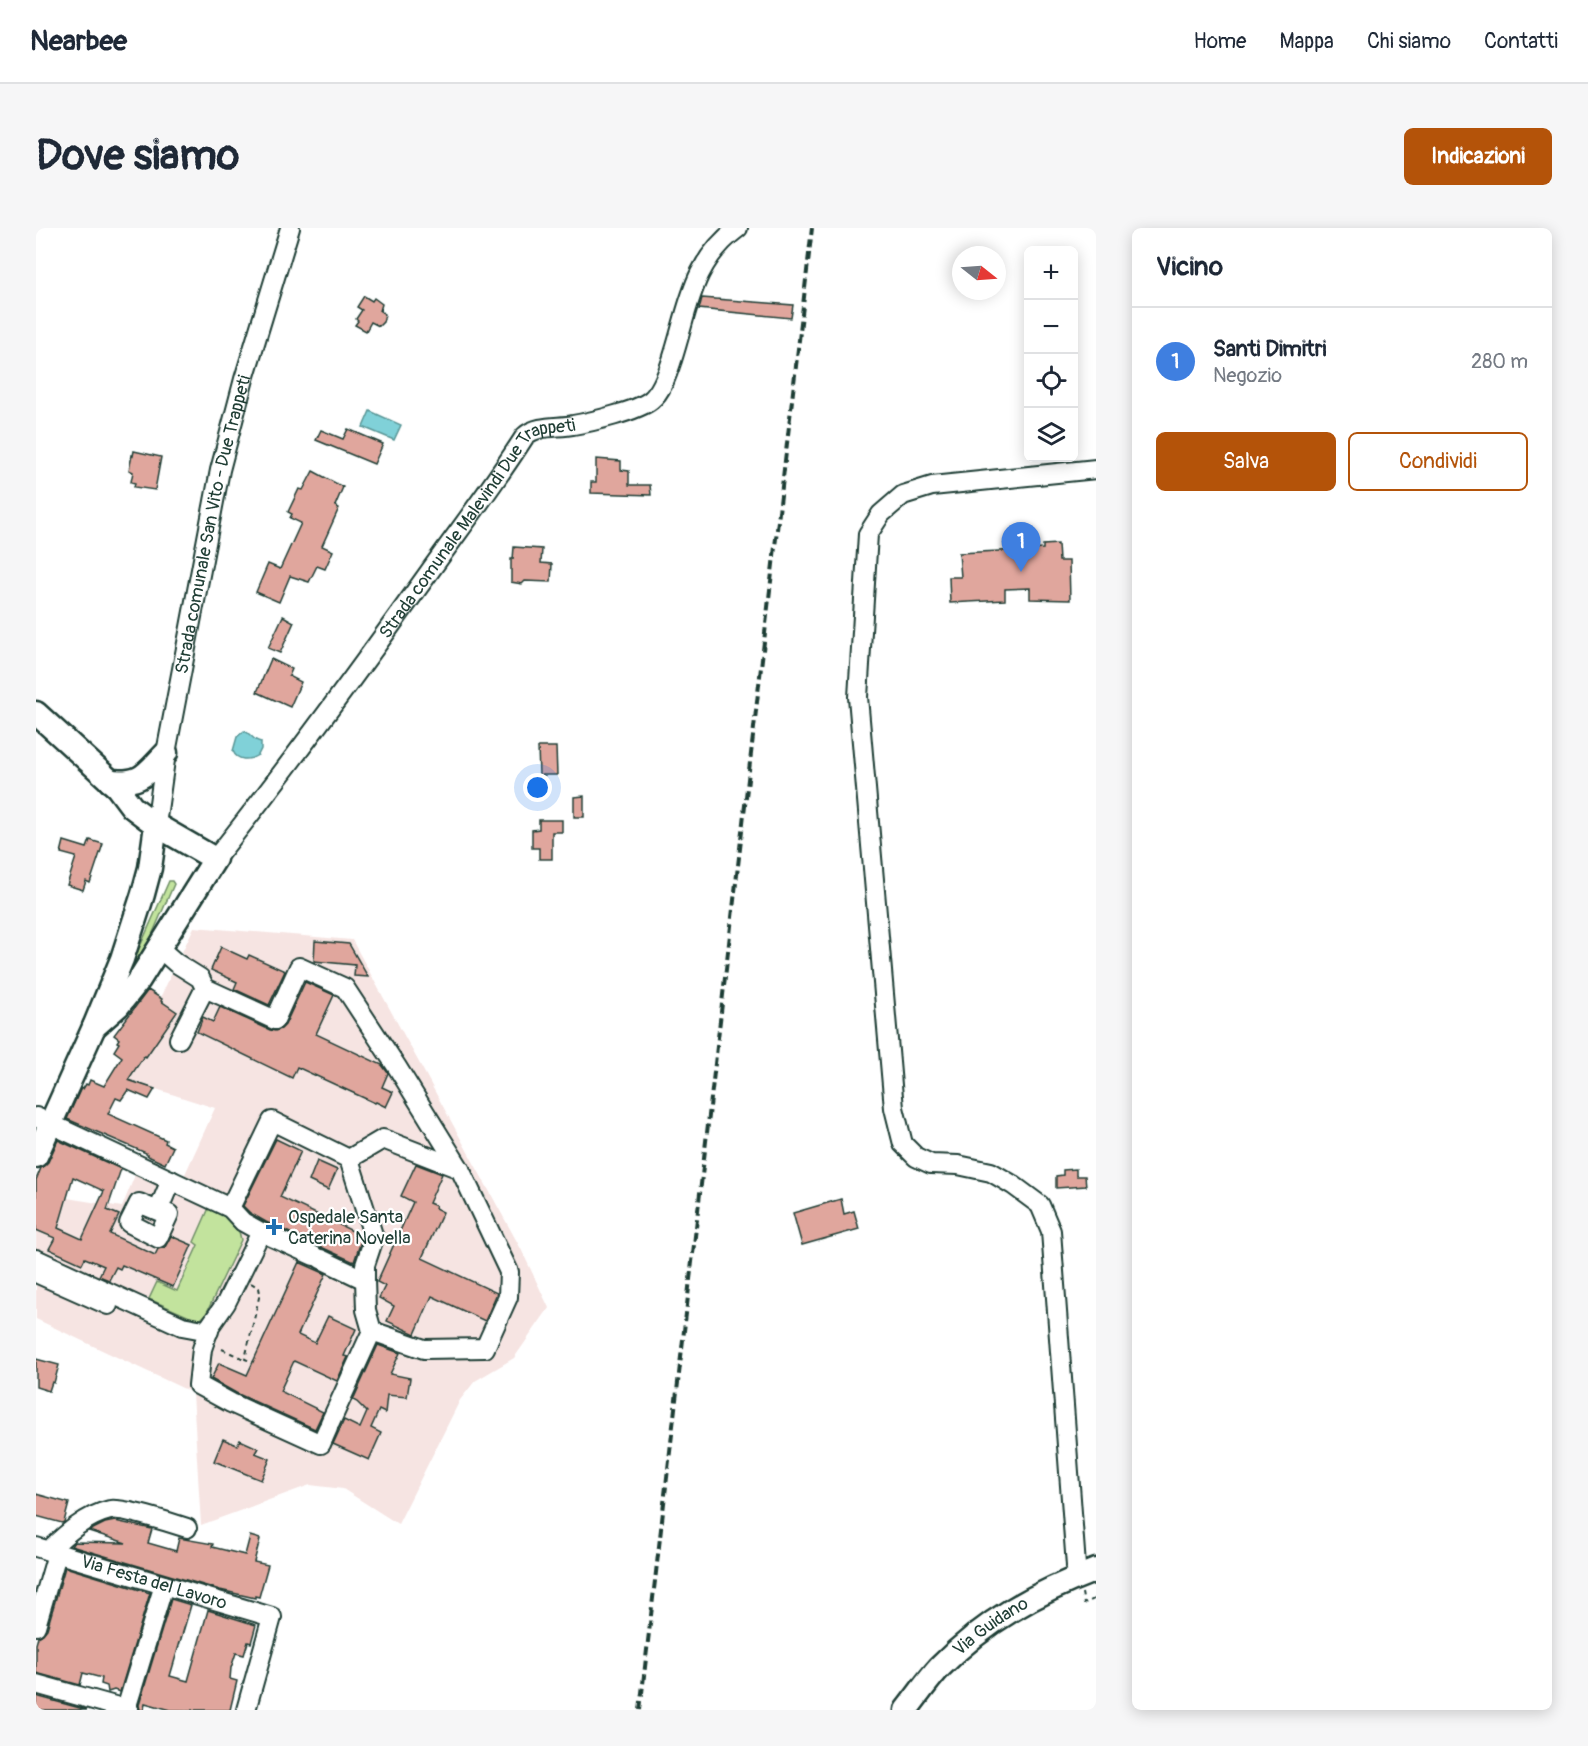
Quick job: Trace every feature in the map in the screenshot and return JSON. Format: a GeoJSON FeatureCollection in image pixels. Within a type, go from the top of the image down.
{"type":"FeatureCollection","features":[{"type":"Feature","properties":{"kind":"main road"},"geometry":{"type":"LineString","coordinates":[[36,713],[113,784],[141,797],[157,819],[215,859],[139,980],[118,1006],[94,1027]]}},
{"type":"Feature","properties":{"kind":"main road"},"geometry":{"type":"LineString","coordinates":[[113,784],[128,783],[141,778],[166,753]]}},
{"type":"Feature","properties":{"kind":"main road"},"geometry":{"type":"LineString","coordinates":[[36,1156],[43,1120],[94,1027],[122,958],[150,868],[157,819]]}},
{"type":"Feature","properties":{"kind":"main road","name":"Via Guidano"},"geometry":{"type":"LineString","coordinates":[[906,1710],[940,1667],[985,1626],[1032,1597],[1086,1574]]}},
{"type":"Feature","properties":{"kind":"street","name":"Strada comunale San Vito - Due Trappeti"},"geometry":{"type":"LineString","coordinates":[[157,819],[166,753],[220,470],[244,379],[290,228]]}},
{"type":"Feature","properties":{"kind":"street","name":"Strada comunale Malevindi Due Trappeti"},"geometry":{"type":"LineString","coordinates":[[215,859],[255,809],[499,478],[525,436],[538,429],[575,425],[625,412],[651,400],[668,372],[688,299],[698,276],[711,253],[738,228]]}},
{"type":"Feature","properties":{"kind":"street"},"geometry":{"type":"LineString","coordinates":[[1086,1574],[1076,1566],[1051,1231],[1040,1205],[991,1172],[958,1165],[931,1164],[916,1157],[903,1144],[894,1108],[858,697],[868,534],[881,513],[903,495],[932,486],[1096,470]]}},
{"type":"Feature","properties":{"kind":"street"},"geometry":{"type":"LineString","coordinates":[[159,948],[176,963],[200,978],[205,988],[275,1020],[299,967],[345,988],[398,1067],[459,1169],[509,1272],[508,1297],[485,1348],[423,1349],[372,1331]]}},
{"type":"Feature","properties":{"kind":"street"},"geometry":{"type":"LineString","coordinates":[[179,1039],[205,988]]}},
{"type":"Feature","properties":{"kind":"street"},"geometry":{"type":"LineString","coordinates":[[43,1120],[230,1208],[243,1222],[261,1232],[365,1280]]}},
{"type":"Feature","properties":{"kind":"street"},"geometry":{"type":"LineString","coordinates":[[230,1208],[272,1120],[350,1159],[374,1238],[365,1266],[366,1311],[372,1331],[321,1444],[231,1403],[198,1385],[202,1349],[208,1331],[226,1303],[261,1232]]}},
{"type":"Feature","properties":{"kind":"street"},"geometry":{"type":"LineString","coordinates":[[350,1159],[383,1139],[459,1169]]}},
{"type":"Feature","properties":{"kind":"street"},"geometry":{"type":"LineString","coordinates":[[158,1211],[171,1180]]}},
{"type":"Feature","properties":{"kind":"street"},"geometry":{"type":"LineString","coordinates":[[36,1258],[182,1326],[208,1331]]}},
{"type":"Feature","properties":{"kind":"street"},"geometry":{"type":"LineString","coordinates":[[36,1273],[178,1335],[202,1349]]}},
{"type":"Feature","properties":{"kind":"street"},"geometry":{"type":"LineString","coordinates":[[36,1626],[47,1550],[70,1530],[112,1509],[187,1527]]}},
{"type":"Feature","properties":{"kind":"street","name":"Via Festa del Lavoro"},"geometry":{"type":"LineString","coordinates":[[47,1550],[272,1617],[246,1710]]}},
{"type":"Feature","properties":{"kind":"street"},"geometry":{"type":"LineString","coordinates":[[36,1684],[128,1710],[164,1585]]}},
{"type":"Feature","properties":{"kind":"path"},"geometry":{"type":"LineString","coordinates":[[237,1282],[255,1285],[260,1293],[245,1359]]}},
{"type":"Feature","properties":{"kind":"path"},"geometry":{"type":"LineString","coordinates":[[222,1349],[253,1362]]}},
{"type":"Feature","properties":{"kind":"shaded area","name":"Ospedale Santa Caterina Novella"},"geometry":{"type":"Polygon","coordinates":[[[194,927],[352,940],[521,1249],[549,1308],[514,1358],[475,1381],[460,1400],[398,1524],[343,1489],[310,1485],[201,1525],[193,1393],[36,1319],[36,1230],[59,1224],[67,1198],[122,1207],[135,1175],[176,1194],[215,1108],[128,1080],[177,1013],[160,998],[194,927]]]}},
{"type":"Feature","properties":{"kind":"green space"},"geometry":{"type":"Polygon","coordinates":[[[169,881],[174,884],[133,979],[127,979],[127,976],[169,881]]]}},
{"type":"Feature","properties":{"kind":"green space"},"geometry":{"type":"Polygon","coordinates":[[[209,1208],[234,1223],[241,1240],[206,1314],[201,1319],[194,1319],[149,1299],[157,1282],[177,1291],[198,1245],[194,1242],[209,1208]]]}},
{"type":"Feature","properties":{"kind":"water"},"geometry":{"type":"Polygon","coordinates":[[[370,411],[401,425],[394,440],[363,427],[370,411]]]}},
{"type":"Feature","properties":{"kind":"water"},"geometry":{"type":"Polygon","coordinates":[[[244,731],[261,742],[261,749],[255,757],[240,758],[233,751],[237,737],[244,731]]]}},
{"type":"Feature","properties":{"kind":"building"},"geometry":{"type":"Polygon","coordinates":[[[364,296],[372,301],[374,298],[382,304],[380,311],[385,314],[379,326],[371,322],[366,331],[355,325],[362,310],[357,307],[364,296]]]}},
{"type":"Feature","properties":{"kind":"building"},"geometry":{"type":"Polygon","coordinates":[[[702,298],[793,305],[791,318],[699,309],[702,298]]]}},
{"type":"Feature","properties":{"kind":"building"},"geometry":{"type":"Polygon","coordinates":[[[348,429],[383,444],[374,464],[316,440],[321,430],[343,439],[348,429]]]}},
{"type":"Feature","properties":{"kind":"building"},"geometry":{"type":"Polygon","coordinates":[[[134,451],[161,457],[155,490],[134,487],[135,483],[131,482],[133,472],[129,470],[134,451]]]}},
{"type":"Feature","properties":{"kind":"building"},"geometry":{"type":"Polygon","coordinates":[[[596,459],[621,461],[621,470],[629,471],[629,485],[650,485],[651,495],[591,493],[591,482],[596,482],[596,459]]]}},
{"type":"Feature","properties":{"kind":"building"},"geometry":{"type":"Polygon","coordinates":[[[313,471],[343,487],[335,506],[339,508],[322,546],[333,551],[325,569],[317,566],[309,582],[290,576],[279,602],[256,592],[268,564],[280,569],[301,523],[290,518],[292,514],[288,512],[299,489],[303,490],[313,471]]]}},
{"type":"Feature","properties":{"kind":"building"},"geometry":{"type":"Polygon","coordinates":[[[1058,544],[1059,561],[1069,561],[1070,600],[1030,599],[1030,588],[1005,589],[1005,600],[950,603],[949,577],[961,577],[959,553],[1043,549],[1043,545],[1058,544]]]}},
{"type":"Feature","properties":{"kind":"building"},"geometry":{"type":"Polygon","coordinates":[[[514,547],[542,549],[541,563],[552,564],[551,582],[525,581],[522,584],[511,582],[511,559],[513,559],[514,547]]]}},
{"type":"Feature","properties":{"kind":"building"},"geometry":{"type":"Polygon","coordinates":[[[283,616],[294,622],[280,653],[268,648],[283,616]]]}},
{"type":"Feature","properties":{"kind":"building"},"geometry":{"type":"Polygon","coordinates":[[[271,659],[292,669],[289,676],[301,682],[290,707],[257,692],[271,659]]]}},
{"type":"Feature","properties":{"kind":"building"},"geometry":{"type":"Polygon","coordinates":[[[538,747],[556,747],[557,775],[539,775],[538,747]]]}},
{"type":"Feature","properties":{"kind":"building"},"geometry":{"type":"Polygon","coordinates":[[[584,796],[584,817],[574,817],[574,797],[584,796]]]}},
{"type":"Feature","properties":{"kind":"building"},"geometry":{"type":"Polygon","coordinates":[[[539,820],[562,820],[562,832],[552,832],[552,859],[539,859],[539,848],[532,848],[532,830],[539,829],[539,820]]]}},
{"type":"Feature","properties":{"kind":"building"},"geometry":{"type":"Polygon","coordinates":[[[90,840],[103,844],[90,883],[86,881],[83,890],[67,885],[76,857],[61,853],[64,841],[87,848],[90,840]]]}},
{"type":"Feature","properties":{"kind":"building"},"geometry":{"type":"Polygon","coordinates":[[[315,941],[349,944],[368,977],[354,976],[355,965],[314,961],[315,941]]]}},
{"type":"Feature","properties":{"kind":"building"},"geometry":{"type":"Polygon","coordinates":[[[221,947],[247,959],[249,955],[285,971],[269,1005],[234,989],[237,982],[211,970],[221,947]]]}},
{"type":"Feature","properties":{"kind":"building"},"geometry":{"type":"Polygon","coordinates":[[[305,982],[334,995],[316,1034],[382,1065],[388,1073],[382,1087],[393,1092],[386,1107],[297,1067],[292,1078],[197,1032],[203,1017],[213,1022],[220,1007],[270,1030],[281,1029],[305,982]]]}},
{"type":"Feature","properties":{"kind":"building"},"geometry":{"type":"Polygon","coordinates":[[[148,990],[177,1012],[128,1080],[155,1089],[149,1099],[128,1090],[121,1100],[116,1098],[108,1114],[166,1140],[165,1143],[173,1147],[165,1164],[146,1153],[67,1119],[81,1088],[88,1085],[90,1080],[104,1086],[122,1057],[114,1051],[119,1039],[114,1035],[148,990]]]}},
{"type":"Feature","properties":{"kind":"building"},"geometry":{"type":"Polygon","coordinates":[[[276,1139],[301,1151],[280,1197],[361,1235],[354,1262],[266,1222],[243,1206],[276,1139]]]}},
{"type":"Feature","properties":{"kind":"building"},"geometry":{"type":"Polygon","coordinates":[[[58,1140],[121,1169],[107,1210],[119,1215],[110,1234],[155,1255],[158,1249],[165,1247],[171,1236],[192,1245],[173,1287],[122,1265],[120,1269],[116,1267],[109,1280],[99,1276],[104,1266],[85,1258],[82,1264],[49,1249],[55,1238],[36,1230],[36,1180],[41,1168],[48,1162],[58,1140]],[[73,1177],[58,1228],[82,1239],[104,1191],[73,1177]]]}},
{"type":"Feature","properties":{"kind":"building"},"geometry":{"type":"Polygon","coordinates":[[[317,1161],[337,1170],[328,1190],[309,1181],[317,1161]]]}},
{"type":"Feature","properties":{"kind":"building"},"geometry":{"type":"Polygon","coordinates":[[[416,1164],[442,1174],[429,1203],[443,1212],[422,1258],[497,1293],[485,1321],[432,1296],[415,1334],[387,1321],[394,1306],[379,1298],[385,1286],[377,1282],[413,1202],[401,1196],[416,1164]]]}},
{"type":"Feature","properties":{"kind":"building"},"geometry":{"type":"Polygon","coordinates":[[[1076,1169],[1076,1176],[1085,1176],[1086,1186],[1056,1188],[1056,1176],[1063,1175],[1063,1170],[1076,1169]]]}},
{"type":"Feature","properties":{"kind":"building"},"geometry":{"type":"Polygon","coordinates":[[[841,1199],[844,1214],[854,1211],[859,1229],[802,1245],[793,1213],[841,1199]]]}},
{"type":"Feature","properties":{"kind":"building"},"geometry":{"type":"Polygon","coordinates":[[[299,1262],[326,1274],[298,1335],[315,1343],[328,1316],[356,1329],[344,1356],[348,1357],[337,1381],[294,1361],[280,1391],[323,1412],[315,1429],[211,1379],[219,1363],[247,1375],[299,1262]]]}},
{"type":"Feature","properties":{"kind":"building"},"geometry":{"type":"Polygon","coordinates":[[[378,1345],[400,1353],[390,1374],[410,1378],[407,1397],[387,1395],[385,1413],[379,1410],[371,1428],[381,1433],[369,1460],[333,1444],[344,1420],[360,1428],[367,1412],[353,1400],[378,1345]]]}},
{"type":"Feature","properties":{"kind":"building"},"geometry":{"type":"Polygon","coordinates":[[[36,1359],[59,1365],[49,1391],[36,1387],[36,1359]]]}},
{"type":"Feature","properties":{"kind":"building"},"geometry":{"type":"Polygon","coordinates":[[[223,1439],[237,1445],[240,1440],[258,1448],[255,1453],[270,1459],[261,1480],[214,1461],[223,1439]]]}},
{"type":"Feature","properties":{"kind":"building"},"geometry":{"type":"Polygon","coordinates":[[[36,1494],[69,1503],[64,1522],[36,1516],[36,1494]]]}},
{"type":"Feature","properties":{"kind":"building"},"geometry":{"type":"Polygon","coordinates":[[[115,1521],[152,1529],[148,1543],[176,1551],[179,1538],[213,1544],[212,1547],[245,1555],[250,1536],[260,1539],[254,1562],[268,1565],[259,1597],[220,1590],[71,1546],[74,1542],[126,1543],[89,1531],[115,1521]]]}},
{"type":"Feature","properties":{"kind":"building"},"geometry":{"type":"Polygon","coordinates":[[[65,1567],[150,1593],[120,1692],[114,1690],[108,1692],[107,1686],[101,1684],[102,1678],[83,1673],[80,1685],[36,1673],[36,1644],[38,1637],[47,1629],[65,1567]]]}},
{"type":"Feature","properties":{"kind":"building"},"geometry":{"type":"Polygon","coordinates":[[[171,1599],[191,1605],[170,1676],[188,1681],[208,1610],[256,1625],[251,1643],[248,1642],[244,1655],[236,1653],[231,1668],[230,1679],[237,1681],[230,1710],[171,1710],[145,1703],[144,1710],[140,1710],[139,1705],[171,1599]]]}},
{"type":"Feature","properties":{"kind":"building"},"geometry":{"type":"Polygon","coordinates":[[[36,1696],[87,1710],[36,1710],[36,1696]]]}},
{"type":"Feature","properties":{"kind":"railway"},"geometry":{"type":"LineString","coordinates":[[640,1710],[812,228]]}},
{"type":"Feature","properties":{"kind":"place","name":"Santi Dimitri"},"geometry":{"type":"Point","coordinates":[1021,572]}},
{"type":"Feature","properties":{"kind":"place","name":"Ospedale Santa Caterina Novella"},"geometry":{"type":"Point","coordinates":[274,1227]}}]}
